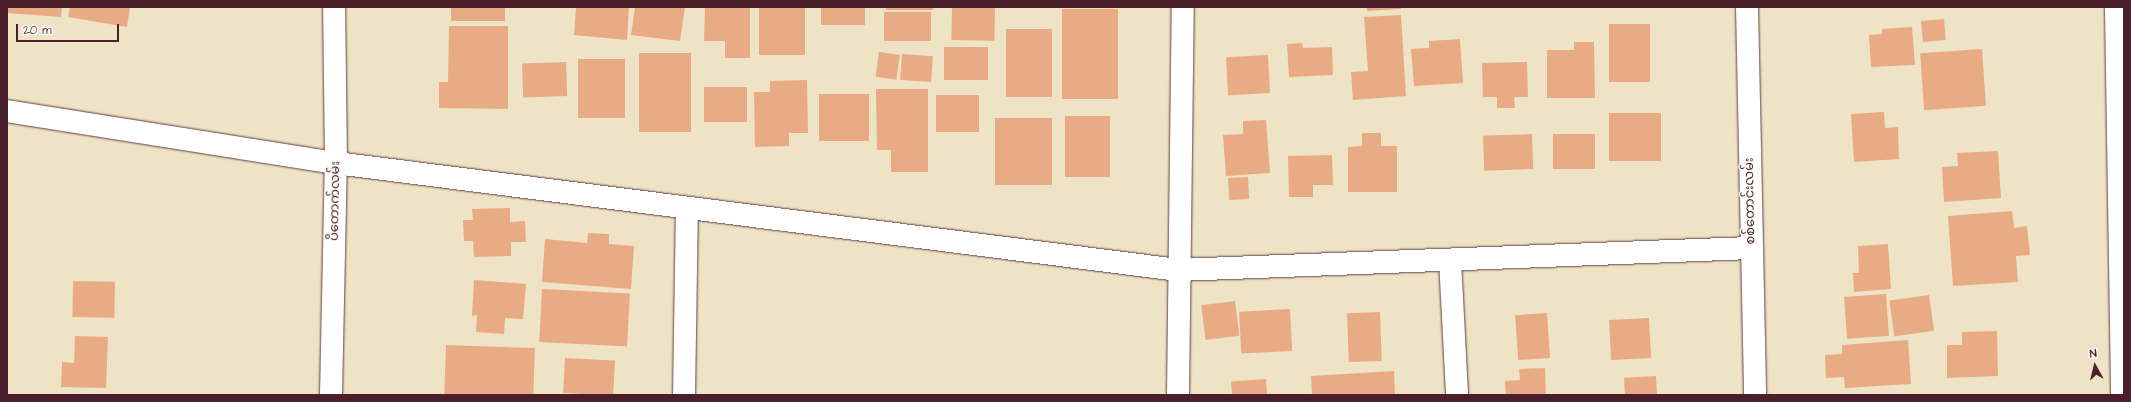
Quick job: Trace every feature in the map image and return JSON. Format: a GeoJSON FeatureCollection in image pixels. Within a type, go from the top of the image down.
{"type":"FeatureCollection","features":[{"type":"Feature","properties":{"kind":"street","name":"ပိတောက်လမ်း"},"geometry":{"type":"LineString","coordinates":[[331,395],[336,163],[334,7]]}},
{"type":"Feature","properties":{"kind":"street"},"geometry":{"type":"LineString","coordinates":[[1178,395],[1178,270],[1183,7]]}},
{"type":"Feature","properties":{"kind":"street","name":"စစ်တောင်းလမ်း"},"geometry":{"type":"LineString","coordinates":[[1747,7],[1755,395]]}},
{"type":"Feature","properties":{"kind":"street"},"geometry":{"type":"LineString","coordinates":[[2116,7],[2122,316],[2122,395]]}},
{"type":"Feature","properties":{"kind":"street"},"geometry":{"type":"LineString","coordinates":[[7,111],[336,163],[1178,270],[1751,248]]}},
{"type":"Feature","properties":{"kind":"street"},"geometry":{"type":"LineString","coordinates":[[684,395],[687,208]]}},
{"type":"Feature","properties":{"kind":"street"},"geometry":{"type":"LineString","coordinates":[[1450,260],[1457,395]]}},
{"type":"Feature","properties":{"kind":"building"},"geometry":{"type":"Polygon","coordinates":[[[7,7],[62,7],[61,17],[7,13],[7,7]]]}},
{"type":"Feature","properties":{"kind":"building"},"geometry":{"type":"Polygon","coordinates":[[[70,7],[130,7],[127,27],[68,17],[70,7]]]}},
{"type":"Feature","properties":{"kind":"building"},"geometry":{"type":"Polygon","coordinates":[[[451,7],[505,7],[505,21],[451,21],[451,7]]]}},
{"type":"Feature","properties":{"kind":"building"},"geometry":{"type":"Polygon","coordinates":[[[576,7],[629,7],[627,40],[574,35],[576,7]]]}},
{"type":"Feature","properties":{"kind":"building"},"geometry":{"type":"Polygon","coordinates":[[[635,7],[685,7],[680,41],[631,35],[635,7]]]}},
{"type":"Feature","properties":{"kind":"building"},"geometry":{"type":"Polygon","coordinates":[[[705,7],[750,7],[750,58],[725,58],[725,41],[704,41],[705,7]]]}},
{"type":"Feature","properties":{"kind":"building"},"geometry":{"type":"Polygon","coordinates":[[[759,7],[805,7],[805,55],[759,55],[759,7]]]}},
{"type":"Feature","properties":{"kind":"building"},"geometry":{"type":"Polygon","coordinates":[[[821,7],[865,7],[865,25],[821,25],[821,7]]]}},
{"type":"Feature","properties":{"kind":"building"},"geometry":{"type":"Polygon","coordinates":[[[886,7],[933,7],[933,10],[886,10],[886,7]]]}},
{"type":"Feature","properties":{"kind":"building"},"geometry":{"type":"Polygon","coordinates":[[[952,7],[995,8],[994,41],[951,40],[952,7]]]}},
{"type":"Feature","properties":{"kind":"building"},"geometry":{"type":"Polygon","coordinates":[[[1367,7],[1401,7],[1401,9],[1367,11],[1367,7]]]}},
{"type":"Feature","properties":{"kind":"building"},"geometry":{"type":"Polygon","coordinates":[[[1062,9],[1118,9],[1118,99],[1062,99],[1062,9]]]}},
{"type":"Feature","properties":{"kind":"building"},"geometry":{"type":"Polygon","coordinates":[[[884,12],[931,12],[931,41],[884,41],[884,12]]]}},
{"type":"Feature","properties":{"kind":"building"},"geometry":{"type":"Polygon","coordinates":[[[1401,15],[1406,96],[1353,100],[1351,72],[1368,71],[1364,17],[1401,15]]]}},
{"type":"Feature","properties":{"kind":"building"},"geometry":{"type":"Polygon","coordinates":[[[1944,19],[1946,40],[1923,42],[1921,21],[1944,19]]]}},
{"type":"Feature","properties":{"kind":"building"},"geometry":{"type":"Polygon","coordinates":[[[1609,24],[1650,24],[1650,82],[1609,82],[1609,24]]]}},
{"type":"Feature","properties":{"kind":"building"},"geometry":{"type":"Polygon","coordinates":[[[449,26],[508,26],[508,109],[439,108],[439,82],[448,82],[449,26]]]}},
{"type":"Feature","properties":{"kind":"building"},"geometry":{"type":"Polygon","coordinates":[[[1912,27],[1915,65],[1871,67],[1869,35],[1882,34],[1882,29],[1912,27]]]}},
{"type":"Feature","properties":{"kind":"building"},"geometry":{"type":"Polygon","coordinates":[[[1006,29],[1052,29],[1052,97],[1006,97],[1006,29]]]}},
{"type":"Feature","properties":{"kind":"building"},"geometry":{"type":"Polygon","coordinates":[[[1460,39],[1463,83],[1414,86],[1411,49],[1429,48],[1429,41],[1460,39]]]}},
{"type":"Feature","properties":{"kind":"building"},"geometry":{"type":"Polygon","coordinates":[[[1574,42],[1594,42],[1595,98],[1547,98],[1547,50],[1574,50],[1574,42]]]}},
{"type":"Feature","properties":{"kind":"building"},"geometry":{"type":"Polygon","coordinates":[[[1302,43],[1303,48],[1332,47],[1333,75],[1289,77],[1287,44],[1302,43]]]}},
{"type":"Feature","properties":{"kind":"building"},"geometry":{"type":"Polygon","coordinates":[[[944,47],[988,47],[988,80],[944,80],[944,47]]]}},
{"type":"Feature","properties":{"kind":"building"},"geometry":{"type":"Polygon","coordinates":[[[1982,49],[1986,106],[1924,110],[1920,53],[1982,49]]]}},
{"type":"Feature","properties":{"kind":"building"},"geometry":{"type":"Polygon","coordinates":[[[879,52],[900,55],[896,80],[876,77],[879,52]]]}},
{"type":"Feature","properties":{"kind":"building"},"geometry":{"type":"Polygon","coordinates":[[[639,53],[691,53],[691,132],[639,132],[639,53]]]}},
{"type":"Feature","properties":{"kind":"building"},"geometry":{"type":"Polygon","coordinates":[[[902,54],[933,56],[931,82],[900,80],[902,54]]]}},
{"type":"Feature","properties":{"kind":"building"},"geometry":{"type":"Polygon","coordinates":[[[1268,55],[1270,93],[1228,95],[1226,57],[1268,55]]]}},
{"type":"Feature","properties":{"kind":"building"},"geometry":{"type":"Polygon","coordinates":[[[578,59],[625,59],[625,118],[578,118],[578,59]]]}},
{"type":"Feature","properties":{"kind":"building"},"geometry":{"type":"Polygon","coordinates":[[[566,62],[567,96],[523,98],[522,64],[566,62]]]}},
{"type":"Feature","properties":{"kind":"building"},"geometry":{"type":"Polygon","coordinates":[[[1527,62],[1528,97],[1514,97],[1515,108],[1497,108],[1497,97],[1483,97],[1482,63],[1527,62]]]}},
{"type":"Feature","properties":{"kind":"building"},"geometry":{"type":"Polygon","coordinates":[[[807,80],[808,133],[789,133],[789,146],[755,147],[754,92],[770,92],[770,81],[807,80]]]}},
{"type":"Feature","properties":{"kind":"building"},"geometry":{"type":"Polygon","coordinates":[[[704,87],[747,87],[747,122],[704,122],[704,87]]]}},
{"type":"Feature","properties":{"kind":"building"},"geometry":{"type":"Polygon","coordinates":[[[876,89],[928,89],[928,172],[891,172],[891,150],[877,150],[876,89]]]}},
{"type":"Feature","properties":{"kind":"building"},"geometry":{"type":"Polygon","coordinates":[[[819,94],[869,94],[869,141],[819,141],[819,94]]]}},
{"type":"Feature","properties":{"kind":"building"},"geometry":{"type":"Polygon","coordinates":[[[936,95],[979,95],[979,132],[936,132],[936,95]]]}},
{"type":"Feature","properties":{"kind":"building"},"geometry":{"type":"Polygon","coordinates":[[[1884,112],[1885,128],[1898,127],[1899,159],[1854,162],[1851,114],[1884,112]]]}},
{"type":"Feature","properties":{"kind":"building"},"geometry":{"type":"Polygon","coordinates":[[[1609,113],[1661,113],[1661,161],[1609,161],[1609,113]]]}},
{"type":"Feature","properties":{"kind":"building"},"geometry":{"type":"Polygon","coordinates":[[[1065,116],[1110,116],[1110,177],[1065,177],[1065,116]]]}},
{"type":"Feature","properties":{"kind":"building"},"geometry":{"type":"Polygon","coordinates":[[[995,118],[1052,118],[1052,185],[995,185],[995,118]]]}},
{"type":"Feature","properties":{"kind":"building"},"geometry":{"type":"Polygon","coordinates":[[[1266,120],[1270,173],[1226,176],[1223,135],[1243,134],[1243,121],[1266,120]]]}},
{"type":"Feature","properties":{"kind":"building"},"geometry":{"type":"Polygon","coordinates":[[[1362,133],[1381,133],[1381,146],[1397,146],[1397,192],[1348,192],[1348,147],[1362,146],[1362,133]]]}},
{"type":"Feature","properties":{"kind":"building"},"geometry":{"type":"Polygon","coordinates":[[[1532,134],[1533,169],[1484,171],[1483,136],[1532,134]]]}},
{"type":"Feature","properties":{"kind":"building"},"geometry":{"type":"Polygon","coordinates":[[[1553,134],[1595,134],[1595,169],[1553,169],[1553,134]]]}},
{"type":"Feature","properties":{"kind":"building"},"geometry":{"type":"Polygon","coordinates":[[[1998,151],[2001,198],[1944,202],[1942,167],[1958,166],[1957,153],[1998,151]]]}},
{"type":"Feature","properties":{"kind":"building"},"geometry":{"type":"Polygon","coordinates":[[[1332,155],[1333,185],[1313,185],[1313,197],[1289,197],[1288,156],[1332,155]]]}},
{"type":"Feature","properties":{"kind":"building"},"geometry":{"type":"Polygon","coordinates":[[[1248,177],[1249,199],[1229,200],[1228,178],[1248,177]]]}},
{"type":"Feature","properties":{"kind":"building"},"geometry":{"type":"Polygon","coordinates":[[[510,208],[510,222],[525,221],[526,242],[511,242],[511,256],[474,257],[473,241],[464,241],[463,220],[473,220],[472,209],[510,208]]]}},
{"type":"Feature","properties":{"kind":"building"},"geometry":{"type":"Polygon","coordinates":[[[2012,211],[2014,228],[2027,226],[2030,255],[2016,256],[2018,282],[1953,286],[1948,216],[2012,211]]]}},
{"type":"Feature","properties":{"kind":"building"},"geometry":{"type":"Polygon","coordinates":[[[588,233],[609,234],[609,244],[634,246],[631,289],[542,282],[545,239],[587,243],[588,233]]]}},
{"type":"Feature","properties":{"kind":"building"},"geometry":{"type":"Polygon","coordinates":[[[1888,244],[1891,289],[1854,292],[1853,273],[1859,273],[1858,246],[1888,244]]]}},
{"type":"Feature","properties":{"kind":"building"},"geometry":{"type":"Polygon","coordinates":[[[474,280],[526,284],[523,319],[505,318],[504,334],[476,332],[477,315],[472,316],[474,280]]]}},
{"type":"Feature","properties":{"kind":"building"},"geometry":{"type":"Polygon","coordinates":[[[73,281],[115,282],[114,318],[72,317],[73,281]]]}},
{"type":"Feature","properties":{"kind":"building"},"geometry":{"type":"Polygon","coordinates":[[[542,289],[630,294],[627,347],[539,342],[542,289]]]}},
{"type":"Feature","properties":{"kind":"building"},"geometry":{"type":"Polygon","coordinates":[[[1886,294],[1889,336],[1847,339],[1844,297],[1886,294]]]}},
{"type":"Feature","properties":{"kind":"building"},"geometry":{"type":"Polygon","coordinates":[[[1929,295],[1934,331],[1894,336],[1889,301],[1929,295]]]}},
{"type":"Feature","properties":{"kind":"building"},"geometry":{"type":"Polygon","coordinates":[[[1235,301],[1239,336],[1206,340],[1201,305],[1235,301]]]}},
{"type":"Feature","properties":{"kind":"building"},"geometry":{"type":"Polygon","coordinates":[[[1290,309],[1292,351],[1241,354],[1239,312],[1290,309]]]}},
{"type":"Feature","properties":{"kind":"building"},"geometry":{"type":"Polygon","coordinates":[[[1380,312],[1382,361],[1349,362],[1347,313],[1380,312]]]}},
{"type":"Feature","properties":{"kind":"building"},"geometry":{"type":"Polygon","coordinates":[[[1547,313],[1550,358],[1518,360],[1515,315],[1547,313]]]}},
{"type":"Feature","properties":{"kind":"building"},"geometry":{"type":"Polygon","coordinates":[[[1649,318],[1651,358],[1611,360],[1609,320],[1649,318]]]}},
{"type":"Feature","properties":{"kind":"building"},"geometry":{"type":"Polygon","coordinates":[[[1997,331],[1998,376],[1947,378],[1947,345],[1962,345],[1962,332],[1997,331]]]}},
{"type":"Feature","properties":{"kind":"building"},"geometry":{"type":"Polygon","coordinates":[[[75,336],[108,337],[106,388],[61,387],[62,362],[74,363],[75,336]]]}},
{"type":"Feature","properties":{"kind":"building"},"geometry":{"type":"Polygon","coordinates":[[[1908,340],[1911,384],[1845,388],[1844,377],[1826,378],[1825,355],[1842,354],[1842,345],[1908,340]]]}},
{"type":"Feature","properties":{"kind":"building"},"geometry":{"type":"Polygon","coordinates":[[[446,345],[535,348],[533,395],[444,395],[446,345]]]}},
{"type":"Feature","properties":{"kind":"building"},"geometry":{"type":"Polygon","coordinates":[[[565,358],[615,361],[613,395],[563,393],[565,358]]]}},
{"type":"Feature","properties":{"kind":"building"},"geometry":{"type":"Polygon","coordinates":[[[1545,368],[1546,395],[1506,395],[1505,381],[1520,380],[1519,369],[1545,368]]]}},
{"type":"Feature","properties":{"kind":"building"},"geometry":{"type":"Polygon","coordinates":[[[1394,371],[1395,395],[1312,395],[1311,376],[1394,371]]]}},
{"type":"Feature","properties":{"kind":"building"},"geometry":{"type":"Polygon","coordinates":[[[1656,376],[1657,395],[1625,395],[1624,378],[1656,376]]]}},
{"type":"Feature","properties":{"kind":"building"},"geometry":{"type":"Polygon","coordinates":[[[1266,379],[1267,395],[1232,395],[1231,381],[1266,379]]]}}]}
